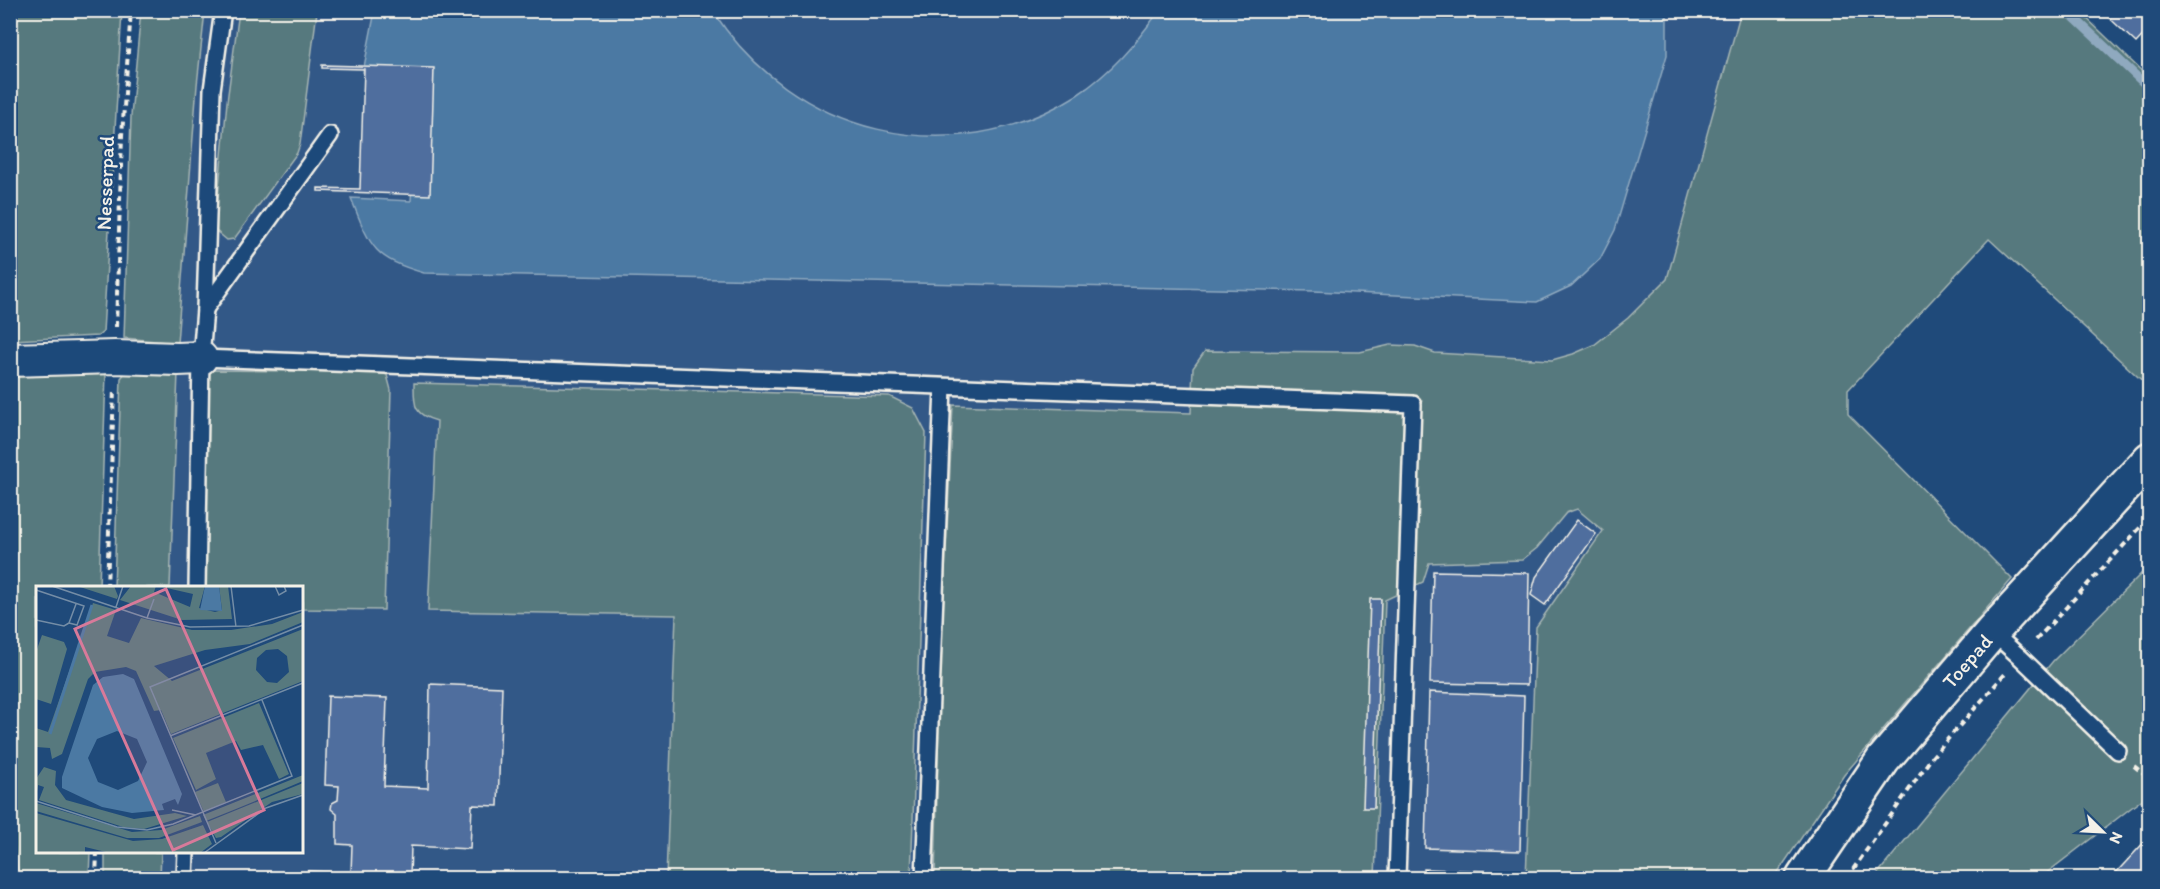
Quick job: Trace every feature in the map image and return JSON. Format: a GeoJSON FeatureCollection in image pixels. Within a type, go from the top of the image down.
{"type":"FeatureCollection","features":[{"type":"Feature","properties":{"kind":"street"},"geometry":{"type":"LineString","coordinates":[[10,360],[115,357],[178,360],[201,358]]}},
{"type":"Feature","properties":{"kind":"street","name":"Toepad"},"geometry":{"type":"LineString","coordinates":[[1803,879],[1883,760],[1992,632],[2150,459]]}},
{"type":"Feature","properties":{"kind":"lane"},"geometry":{"type":"LineString","coordinates":[[197,586],[201,358],[205,309],[212,90],[224,10]]}},
{"type":"Feature","properties":{"kind":"lane"},"geometry":{"type":"LineString","coordinates":[[205,309],[330,135]]}},
{"type":"Feature","properties":{"kind":"lane"},"geometry":{"type":"LineString","coordinates":[[201,358],[1413,404],[1397,879]]}},
{"type":"Feature","properties":{"kind":"lane"},"geometry":{"type":"LineString","coordinates":[[924,879],[943,387]]}},
{"type":"Feature","properties":{"kind":"lane"},"geometry":{"type":"LineString","coordinates":[[1992,632],[2118,751]]}},
{"type":"Feature","properties":{"kind":"lane"},"geometry":{"type":"LineString","coordinates":[[185,879],[186,853]]}},
{"type":"Feature","properties":{"kind":"path","name":"Nesserpad"},"geometry":{"type":"LineString","coordinates":[[107,586],[120,180],[131,10]]}},
{"type":"Feature","properties":{"kind":"path","name":"Toepad"},"geometry":{"type":"LineString","coordinates":[[1847,879],[1932,757],[2020,657],[2150,517]]}},
{"type":"Feature","properties":{"kind":"path"},"geometry":{"type":"LineString","coordinates":[[96,879],[97,853]]}},
{"type":"Feature","properties":{"kind":"shaded area"},"geometry":{"type":"Polygon","coordinates":[[[1667,10],[1667,55],[1615,230],[1600,259],[1571,286],[1537,302],[1314,291],[424,273],[393,262],[375,248],[363,228],[351,198],[411,201],[418,76],[363,72],[375,11],[713,11],[746,53],[785,87],[830,113],[877,129],[927,136],[978,133],[1028,119],[1077,95],[1122,57],[1159,11],[1667,10]]]}},
{"type":"Feature","properties":{"kind":"shaded area"},"geometry":{"type":"Polygon","coordinates":[[[159,11],[1900,11],[1631,878],[124,878],[125,853],[303,853],[303,586],[135,586],[153,108],[159,11]]]}},
{"type":"Feature","properties":{"kind":"green space"},"geometry":{"type":"Polygon","coordinates":[[[10,11],[122,11],[103,332],[98,336],[11,340],[10,11]]]}},
{"type":"Feature","properties":{"kind":"green space"},"geometry":{"type":"Polygon","coordinates":[[[141,11],[205,11],[177,343],[124,338],[131,116],[141,11]]]}},
{"type":"Feature","properties":{"kind":"green space"},"geometry":{"type":"Polygon","coordinates":[[[239,11],[317,11],[297,153],[234,239],[227,240],[215,230],[227,102],[239,11]]]}},
{"type":"Feature","properties":{"kind":"green space"},"geometry":{"type":"Polygon","coordinates":[[[1741,11],[2079,11],[2149,78],[2149,387],[1989,239],[1848,390],[1848,414],[2012,579],[1844,775],[1774,878],[1526,878],[1536,627],[1603,531],[1577,509],[1566,513],[1537,548],[1522,560],[1429,563],[1423,582],[1385,600],[1375,878],[935,878],[940,677],[953,405],[1191,413],[1193,368],[1205,351],[1360,352],[1390,345],[1415,346],[1435,353],[1552,360],[1594,345],[1628,318],[1667,279],[1741,11]]]}},
{"type":"Feature","properties":{"kind":"green space"},"geometry":{"type":"Polygon","coordinates":[[[211,370],[379,372],[387,375],[391,390],[384,610],[303,609],[303,586],[198,586],[205,377],[211,370]]]}},
{"type":"Feature","properties":{"kind":"green space"},"geometry":{"type":"Polygon","coordinates":[[[127,371],[178,372],[170,586],[114,586],[121,378],[127,371]]]}},
{"type":"Feature","properties":{"kind":"green space"},"geometry":{"type":"Polygon","coordinates":[[[10,373],[106,373],[99,586],[36,586],[36,853],[90,853],[89,878],[19,878],[10,817],[10,373]]]}},
{"type":"Feature","properties":{"kind":"green space"},"geometry":{"type":"Polygon","coordinates":[[[414,383],[889,396],[913,408],[926,433],[911,878],[666,878],[676,615],[428,611],[437,421],[423,416],[416,408],[414,383]]]}},
{"type":"Feature","properties":{"kind":"green space"},"geometry":{"type":"Polygon","coordinates":[[[2149,566],[2149,794],[2040,878],[1874,878],[2053,661],[2149,566]]]}},
{"type":"Feature","properties":{"kind":"green space"},"geometry":{"type":"Polygon","coordinates":[[[105,853],[161,853],[160,878],[105,878],[105,853]]]}},
{"type":"Feature","properties":{"kind":"building"},"geometry":{"type":"Polygon","coordinates":[[[2101,10],[2150,10],[2150,28],[2136,43],[2101,10]]]}},
{"type":"Feature","properties":{"kind":"building"},"geometry":{"type":"Polygon","coordinates":[[[322,65],[434,68],[430,195],[318,191],[318,188],[360,189],[364,69],[322,68],[322,65]]]}},
{"type":"Feature","properties":{"kind":"building"},"geometry":{"type":"Polygon","coordinates":[[[1577,520],[1596,534],[1545,605],[1531,595],[1536,577],[1577,520]]]}},
{"type":"Feature","properties":{"kind":"building"},"geometry":{"type":"Polygon","coordinates":[[[1433,571],[1529,573],[1527,685],[1430,683],[1433,571]]]}},
{"type":"Feature","properties":{"kind":"building"},"geometry":{"type":"Polygon","coordinates":[[[1370,599],[1381,599],[1374,808],[1363,808],[1370,599]]]}},
{"type":"Feature","properties":{"kind":"building"},"geometry":{"type":"Polygon","coordinates":[[[430,684],[502,687],[498,806],[472,805],[470,849],[411,846],[410,878],[307,878],[307,871],[351,873],[352,845],[337,844],[337,814],[331,809],[332,803],[338,800],[339,786],[325,785],[328,696],[387,698],[384,786],[428,788],[430,684]]]}},
{"type":"Feature","properties":{"kind":"building"},"geometry":{"type":"Polygon","coordinates":[[[1429,692],[1524,696],[1520,851],[1425,848],[1429,692]]]}},
{"type":"Feature","properties":{"kind":"building"},"geometry":{"type":"Polygon","coordinates":[[[2150,836],[2150,878],[2111,878],[2150,836]]]}},
{"type":"Feature","properties":{"kind":"building"},"geometry":{"type":"Polygon","coordinates":[[[1424,869],[1520,872],[1520,878],[1424,878],[1424,869]]]}},
{"type":"Feature","properties":{"kind":"waterway"},"geometry":{"type":"LineString","coordinates":[[2066,10],[2150,89]]}}]}
